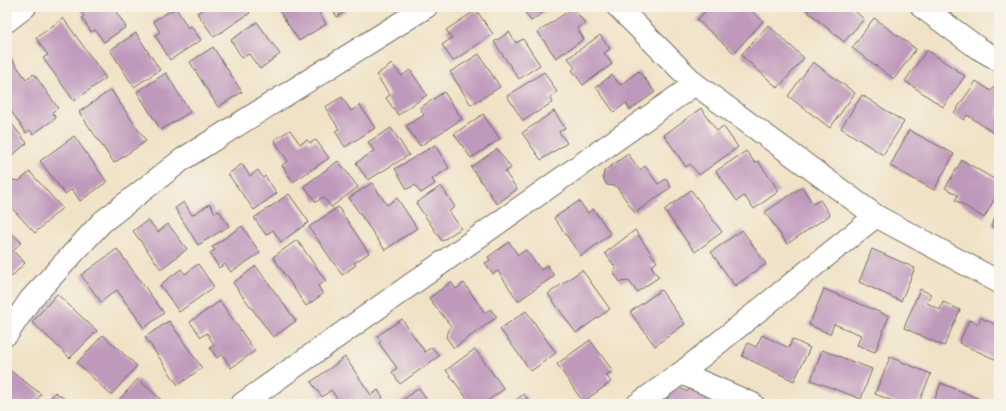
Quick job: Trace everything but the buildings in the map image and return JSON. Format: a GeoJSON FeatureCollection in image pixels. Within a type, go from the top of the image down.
{"type":"FeatureCollection","features":[{"type":"Feature","properties":{"kind":"street"},"geometry":{"type":"LineString","coordinates":[[7,21],[25,7]]}},
{"type":"Feature","properties":{"kind":"street"},"geometry":{"type":"LineString","coordinates":[[7,334],[30,300],[102,222],[183,159],[426,7]]}},
{"type":"Feature","properties":{"kind":"street"},"geometry":{"type":"LineString","coordinates":[[618,7],[695,84],[876,216],[999,282]]}},
{"type":"Feature","properties":{"kind":"street"},"geometry":{"type":"LineString","coordinates":[[922,7],[978,48],[999,60]]}},
{"type":"Feature","properties":{"kind":"street"},"geometry":{"type":"LineString","coordinates":[[242,404],[695,84]]}},
{"type":"Feature","properties":{"kind":"street"},"geometry":{"type":"LineString","coordinates":[[638,404],[681,373],[876,216]]}},
{"type":"Feature","properties":{"kind":"street"},"geometry":{"type":"LineString","coordinates":[[681,373],[753,404]]}}]}
